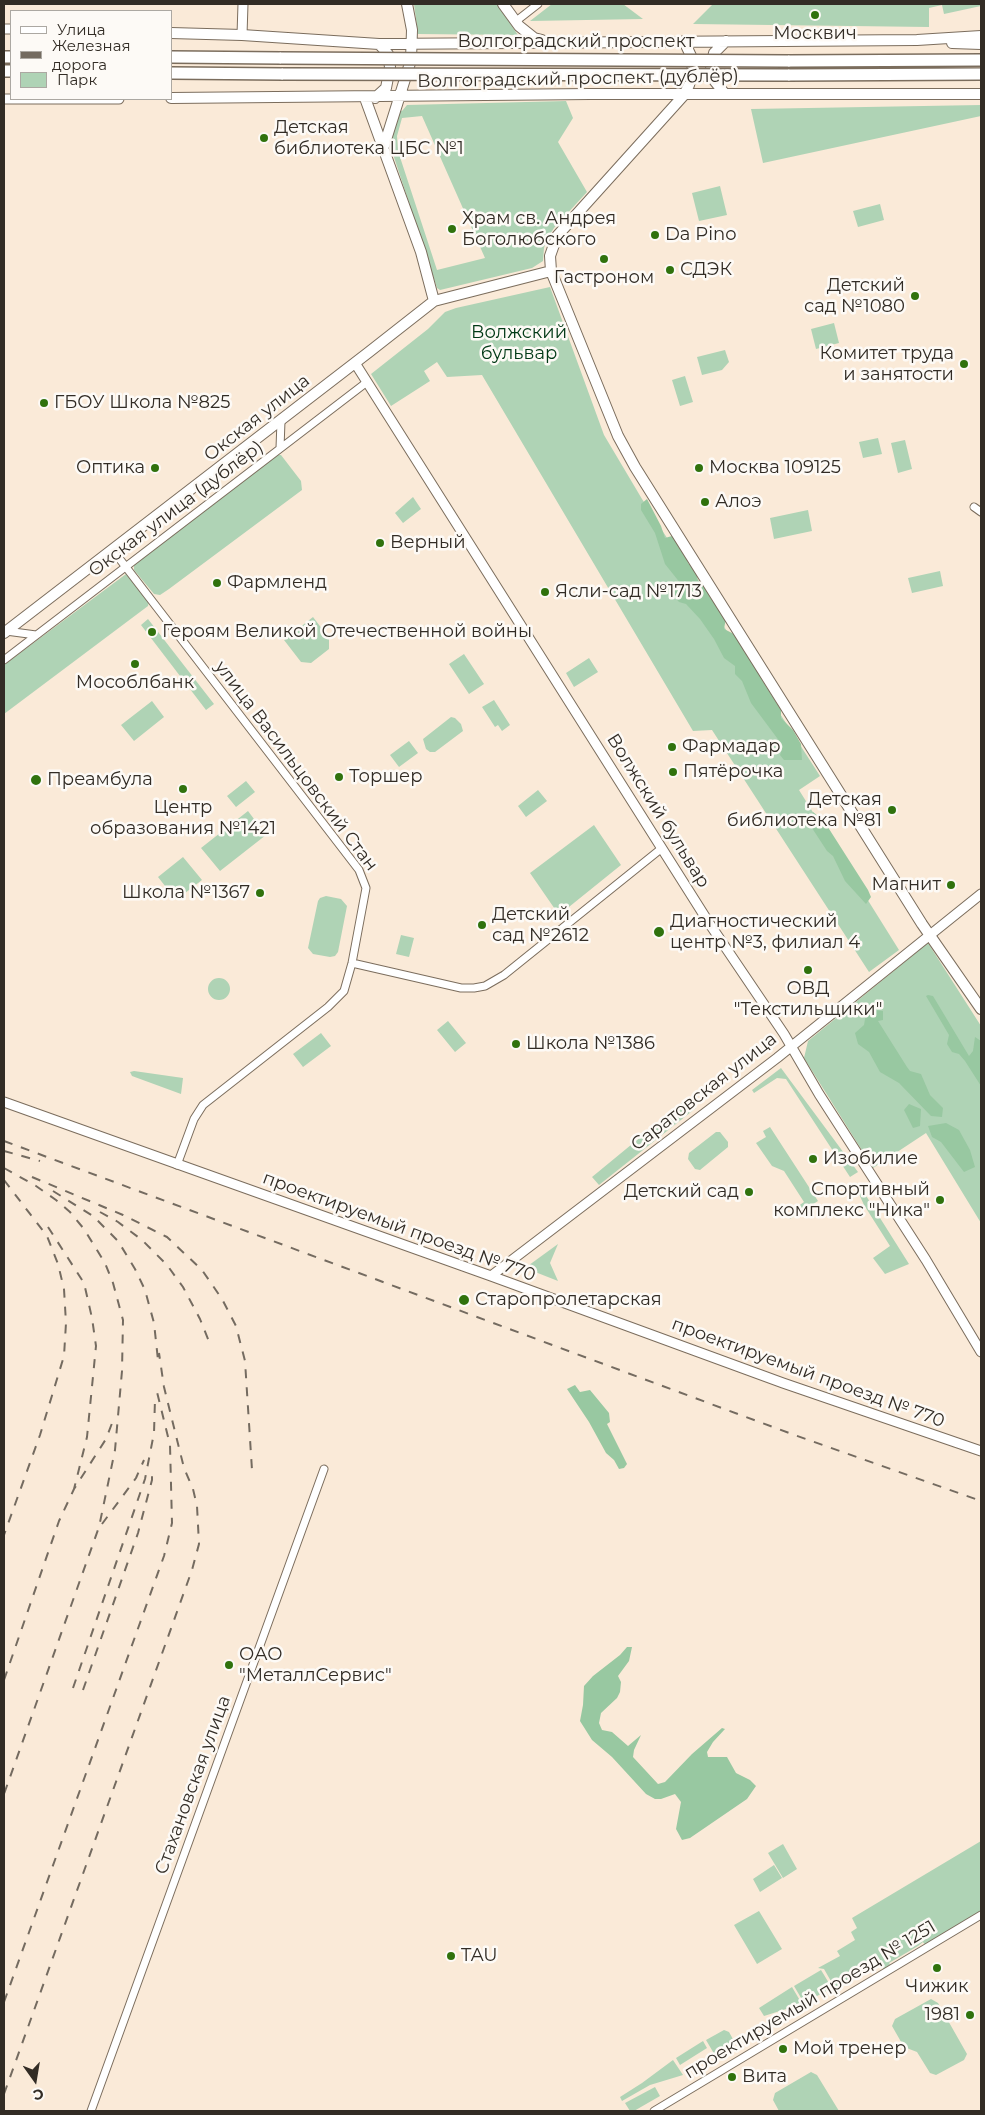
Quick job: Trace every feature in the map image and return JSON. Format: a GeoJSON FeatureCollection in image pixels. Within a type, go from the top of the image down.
{"type":"FeatureCollection","features":[{"type":"Feature","properties":{"kind":"main road"},"geometry":{"type":"LineString","coordinates":[[384,147],[409,71],[412,44],[411,23],[407,4]]}},
{"type":"Feature","properties":{"kind":"main road"},"geometry":{"type":"LineString","coordinates":[[503,4],[515,22],[534,38],[553,43]]}},
{"type":"Feature","properties":{"kind":"main road","name":"Волгоградский проспект (дублёр)"},"geometry":{"type":"LineString","coordinates":[[172,33],[242,35],[379,44],[917,40],[981,36]]}},
{"type":"Feature","properties":{"kind":"main road"},"geometry":{"type":"LineString","coordinates":[[917,40],[981,44]]}},
{"type":"Feature","properties":{"kind":"main road"},"geometry":{"type":"LineString","coordinates":[[684,41],[691,56],[693,71],[684,94],[557,236],[550,256],[551,271],[611,421],[627,454],[930,934],[981,1009]]}},
{"type":"Feature","properties":{"kind":"main road"},"geometry":{"type":"LineString","coordinates":[[725,94],[713,79],[711,66],[714,53],[726,41]]}},
{"type":"Feature","properties":{"kind":"main road"},"geometry":{"type":"LineString","coordinates":[[379,44],[388,54],[390,67],[386,88],[370,98],[384,147],[421,252],[434,301]]}},
{"type":"Feature","properties":{"kind":"main road"},"geometry":{"type":"LineString","coordinates":[[953,60],[981,56]]}},
{"type":"Feature","properties":{"kind":"main road","name":"Волгоградский проспект"},"geometry":{"type":"LineString","coordinates":[[172,57],[788,61],[981,60]]}},
{"type":"Feature","properties":{"kind":"main road","name":"Волгоградский проспект"},"geometry":{"type":"LineString","coordinates":[[172,73],[981,74]]}},
{"type":"Feature","properties":{"kind":"main road","name":"Волгоградский проспект (дублёр)"},"geometry":{"type":"LineString","coordinates":[[172,98],[981,94]]}},
{"type":"Feature","properties":{"kind":"main road","name":"Окская улица"},"geometry":{"type":"LineString","coordinates":[[5,632],[434,301],[551,271]]}},
{"type":"Feature","properties":{"kind":"street"},"geometry":{"type":"LineString","coordinates":[[242,35],[243,4]]}},
{"type":"Feature","properties":{"kind":"street"},"geometry":{"type":"LineString","coordinates":[[515,22],[538,4]]}},
{"type":"Feature","properties":{"kind":"street","name":"Волжский бульвар"},"geometry":{"type":"LineString","coordinates":[[355,363],[662,848],[790,1045],[981,1352]]}},
{"type":"Feature","properties":{"kind":"street","name":"Окская улица (дублёр)"},"geometry":{"type":"LineString","coordinates":[[4,660],[367,382]]}},
{"type":"Feature","properties":{"kind":"street"},"geometry":{"type":"LineString","coordinates":[[280,448],[281,420]]}},
{"type":"Feature","properties":{"kind":"street"},"geometry":{"type":"LineString","coordinates":[[974,507],[981,512]]}},
{"type":"Feature","properties":{"kind":"street","name":"улица Васильцовский Стан"},"geometry":{"type":"LineString","coordinates":[[112,549],[362,875],[366,888],[366,898],[346,987],[336,1001],[203,1105],[194,1119],[177,1165]]}},
{"type":"Feature","properties":{"kind":"street"},"geometry":{"type":"LineString","coordinates":[[5,632],[36,635]]}},
{"type":"Feature","properties":{"kind":"street"},"geometry":{"type":"LineString","coordinates":[[352,963],[461,988],[485,986],[504,975],[662,848]]}},
{"type":"Feature","properties":{"kind":"street","name":"Саратовская улица"},"geometry":{"type":"LineString","coordinates":[[491,1276],[770,1063],[790,1045],[981,894]]}},
{"type":"Feature","properties":{"kind":"street","name":"проектируемый проезд № 770"},"geometry":{"type":"LineString","coordinates":[[4,1102],[491,1276],[782,1383],[981,1450]]}},
{"type":"Feature","properties":{"kind":"street","name":"Стахановская улица"},"geometry":{"type":"LineString","coordinates":[[91,2111],[324,1469]]}},
{"type":"Feature","properties":{"kind":"street","name":"проектируемый проезд № 1251"},"geometry":{"type":"LineString","coordinates":[[654,2111],[981,1915]]}},
{"type":"Feature","properties":{"kind":"green space"},"geometry":{"type":"Polygon","coordinates":[[[414,4],[497,4],[518,35],[418,34],[414,4]]]}},
{"type":"Feature","properties":{"kind":"green space"},"geometry":{"type":"Polygon","coordinates":[[[552,4],[623,4],[643,19],[530,21],[552,4]]]}},
{"type":"Feature","properties":{"kind":"green space","name":"Москвич"},"geometry":{"type":"Polygon","coordinates":[[[713,4],[981,4],[981,6],[944,14],[942,5],[929,8],[929,27],[693,24],[713,4]]]}},
{"type":"Feature","properties":{"kind":"green space"},"geometry":{"type":"Polygon","coordinates":[[[566,101],[573,118],[558,142],[587,192],[554,228],[544,248],[543,261],[532,268],[440,290],[437,288],[389,142],[399,110],[402,111],[407,105],[566,101]],[[422,116],[402,118],[397,136],[398,151],[437,270],[485,258],[422,116]]]}},
{"type":"Feature","properties":{"kind":"green space"},"geometry":{"type":"Polygon","coordinates":[[[981,105],[981,116],[763,163],[751,109],[981,105]]]}},
{"type":"Feature","properties":{"kind":"green space"},"geometry":{"type":"Polygon","coordinates":[[[720,186],[727,215],[699,221],[692,193],[720,186]]]}},
{"type":"Feature","properties":{"kind":"green space"},"geometry":{"type":"Polygon","coordinates":[[[880,204],[884,220],[858,227],[853,211],[880,204]]]}},
{"type":"Feature","properties":{"kind":"green space","name":"Волжский бульвар"},"geometry":{"type":"Polygon","coordinates":[[[550,287],[604,435],[642,499],[820,776],[799,790],[899,950],[869,972],[712,730],[693,731],[482,375],[447,377],[437,362],[424,371],[430,381],[391,406],[371,374],[428,329],[445,312],[550,287]]]}},
{"type":"Feature","properties":{"kind":"green space"},"geometry":{"type":"Polygon","coordinates":[[[834,323],[839,343],[816,349],[811,329],[834,323]]]}},
{"type":"Feature","properties":{"kind":"green space"},"geometry":{"type":"Polygon","coordinates":[[[725,350],[729,362],[722,370],[702,375],[697,357],[725,350]]]}},
{"type":"Feature","properties":{"kind":"green space"},"geometry":{"type":"Polygon","coordinates":[[[685,376],[693,402],[680,406],[672,380],[685,376]]]}},
{"type":"Feature","properties":{"kind":"green space"},"geometry":{"type":"Polygon","coordinates":[[[878,438],[882,454],[863,458],[859,442],[878,438]]]}},
{"type":"Feature","properties":{"kind":"green space"},"geometry":{"type":"Polygon","coordinates":[[[905,440],[912,469],[898,473],[891,443],[905,440]]]}},
{"type":"Feature","properties":{"kind":"green space"},"geometry":{"type":"Polygon","coordinates":[[[278,455],[281,455],[301,481],[302,490],[169,589],[160,595],[154,594],[134,570],[134,564],[278,455]]]}},
{"type":"Feature","properties":{"kind":"green space"},"geometry":{"type":"Polygon","coordinates":[[[413,497],[421,509],[403,523],[395,513],[413,497]]]}},
{"type":"Feature","properties":{"kind":"green space"},"geometry":{"type":"Polygon","coordinates":[[[647,499],[665,538],[672,536],[687,557],[688,563],[695,569],[698,580],[708,590],[709,596],[726,618],[724,629],[738,636],[760,671],[762,680],[781,710],[781,718],[793,730],[801,744],[802,760],[784,760],[780,755],[783,746],[751,703],[742,681],[735,674],[735,666],[724,658],[700,619],[686,604],[679,602],[672,594],[675,588],[681,584],[665,564],[655,533],[641,510],[641,504],[647,499]]]}},
{"type":"Feature","properties":{"kind":"green space"},"geometry":{"type":"Polygon","coordinates":[[[808,510],[812,531],[774,539],[770,518],[808,510]]]}},
{"type":"Feature","properties":{"kind":"green space"},"geometry":{"type":"Polygon","coordinates":[[[940,571],[943,586],[912,593],[908,578],[940,571]]]}},
{"type":"Feature","properties":{"kind":"green space"},"geometry":{"type":"Polygon","coordinates":[[[126,574],[149,601],[148,606],[4,714],[4,665],[126,574]]]}},
{"type":"Feature","properties":{"kind":"green space"},"geometry":{"type":"Polygon","coordinates":[[[313,617],[329,638],[329,649],[311,663],[301,662],[284,640],[313,617]]]}},
{"type":"Feature","properties":{"kind":"green space"},"geometry":{"type":"Polygon","coordinates":[[[148,619],[214,704],[206,710],[141,625],[148,619]]]}},
{"type":"Feature","properties":{"kind":"green space"},"geometry":{"type":"Polygon","coordinates":[[[464,654],[484,684],[469,694],[449,664],[464,654]]]}},
{"type":"Feature","properties":{"kind":"green space"},"geometry":{"type":"Polygon","coordinates":[[[589,658],[598,672],[574,687],[566,673],[589,658]]]}},
{"type":"Feature","properties":{"kind":"green space"},"geometry":{"type":"Polygon","coordinates":[[[494,700],[510,725],[502,731],[498,725],[495,727],[482,707],[494,700]]]}},
{"type":"Feature","properties":{"kind":"green space"},"geometry":{"type":"Polygon","coordinates":[[[152,701],[164,717],[134,741],[121,725],[152,701]]]}},
{"type":"Feature","properties":{"kind":"green space"},"geometry":{"type":"Polygon","coordinates":[[[451,717],[461,724],[463,731],[435,752],[430,752],[426,749],[423,739],[451,717]]]}},
{"type":"Feature","properties":{"kind":"green space"},"geometry":{"type":"Polygon","coordinates":[[[409,741],[418,753],[399,767],[390,755],[409,741]]]}},
{"type":"Feature","properties":{"kind":"green space"},"geometry":{"type":"Polygon","coordinates":[[[246,781],[255,792],[236,807],[227,796],[246,781]]]}},
{"type":"Feature","properties":{"kind":"green space"},"geometry":{"type":"Polygon","coordinates":[[[538,790],[547,801],[526,817],[518,806],[538,790]]]}},
{"type":"Feature","properties":{"kind":"green space"},"geometry":{"type":"Polygon","coordinates":[[[248,811],[266,835],[220,871],[201,848],[248,811]]]}},
{"type":"Feature","properties":{"kind":"green space"},"geometry":{"type":"Polygon","coordinates":[[[813,812],[824,821],[868,890],[871,897],[866,904],[845,881],[833,856],[827,851],[812,828],[813,812]]]}},
{"type":"Feature","properties":{"kind":"green space"},"geometry":{"type":"Polygon","coordinates":[[[594,825],[621,865],[559,915],[530,873],[594,825]]]}},
{"type":"Feature","properties":{"kind":"green space"},"geometry":{"type":"Polygon","coordinates":[[[183,857],[202,880],[176,900],[158,877],[183,857]]]}},
{"type":"Feature","properties":{"kind":"green space"},"geometry":{"type":"Polygon","coordinates":[[[326,896],[341,899],[347,906],[338,952],[335,956],[330,957],[313,954],[308,948],[318,901],[326,896]]]}},
{"type":"Feature","properties":{"kind":"green space"},"geometry":{"type":"Polygon","coordinates":[[[401,935],[414,938],[409,957],[396,954],[401,935]]]}},
{"type":"Feature","properties":{"kind":"green space"},"geometry":{"type":"Polygon","coordinates":[[[928,943],[981,1026],[981,1223],[926,1133],[873,1168],[804,1058],[808,1041],[928,943]]]}},
{"type":"Feature","properties":{"kind":"green space"},"geometry":{"type":"Polygon","coordinates":[[[219,978],[227,981],[230,989],[227,997],[219,1000],[211,997],[208,989],[211,981],[219,978]]]}},
{"type":"Feature","properties":{"kind":"green space"},"geometry":{"type":"Polygon","coordinates":[[[926,996],[933,996],[969,1056],[973,1051],[975,1037],[981,1041],[981,1086],[965,1061],[959,1054],[952,1052],[947,1044],[949,1035],[926,996]]]}},
{"type":"Feature","properties":{"kind":"green space"},"geometry":{"type":"Polygon","coordinates":[[[875,1010],[883,1011],[883,1020],[878,1021],[910,1071],[921,1074],[930,1095],[943,1108],[942,1117],[931,1116],[899,1083],[880,1072],[869,1052],[858,1044],[855,1033],[864,1025],[866,1013],[875,1010]]]}},
{"type":"Feature","properties":{"kind":"green space"},"geometry":{"type":"Polygon","coordinates":[[[448,1021],[466,1043],[455,1052],[437,1030],[448,1021]]]}},
{"type":"Feature","properties":{"kind":"green space"},"geometry":{"type":"Polygon","coordinates":[[[321,1033],[331,1046],[303,1067],[293,1054],[321,1033]]]}},
{"type":"Feature","properties":{"kind":"green space"},"geometry":{"type":"Polygon","coordinates":[[[781,1068],[858,1172],[850,1177],[786,1079],[777,1078],[754,1093],[752,1090],[781,1068]]]}},
{"type":"Feature","properties":{"kind":"green space"},"geometry":{"type":"Polygon","coordinates":[[[130,1072],[183,1078],[181,1094],[132,1076],[130,1072]]]}},
{"type":"Feature","properties":{"kind":"green space"},"geometry":{"type":"Polygon","coordinates":[[[688,1098],[696,1108],[599,1185],[592,1177],[688,1098]]]}},
{"type":"Feature","properties":{"kind":"green space"},"geometry":{"type":"Polygon","coordinates":[[[909,1104],[921,1109],[920,1126],[913,1128],[904,1110],[909,1104]]]}},
{"type":"Feature","properties":{"kind":"green space"},"geometry":{"type":"Polygon","coordinates":[[[946,1123],[959,1130],[970,1150],[975,1167],[964,1172],[941,1142],[932,1137],[928,1126],[946,1123]]]}},
{"type":"Feature","properties":{"kind":"green space"},"geometry":{"type":"Polygon","coordinates":[[[770,1127],[818,1201],[790,1219],[787,1214],[804,1202],[784,1171],[772,1166],[756,1143],[766,1137],[763,1131],[770,1127]]]}},
{"type":"Feature","properties":{"kind":"green space"},"geometry":{"type":"Polygon","coordinates":[[[716,1132],[720,1132],[728,1142],[728,1147],[700,1170],[695,1169],[688,1159],[689,1153],[716,1132]]]}},
{"type":"Feature","properties":{"kind":"green space"},"geometry":{"type":"Polygon","coordinates":[[[858,1183],[909,1264],[885,1274],[873,1258],[890,1246],[864,1205],[855,1185],[858,1183]]]}},
{"type":"Feature","properties":{"kind":"green space"},"geometry":{"type":"Polygon","coordinates":[[[558,1244],[550,1263],[558,1281],[525,1268],[558,1244]]]}},
{"type":"Feature","properties":{"kind":"green space"},"geometry":{"type":"Polygon","coordinates":[[[575,1385],[580,1392],[590,1390],[609,1413],[610,1422],[607,1424],[627,1464],[624,1468],[619,1469],[614,1460],[606,1453],[589,1422],[567,1389],[575,1385]]]}},
{"type":"Feature","properties":{"kind":"green space"},"geometry":{"type":"Polygon","coordinates":[[[627,1647],[632,1647],[629,1661],[618,1676],[621,1682],[620,1692],[617,1698],[601,1713],[599,1723],[602,1730],[612,1732],[628,1746],[641,1735],[633,1757],[658,1784],[665,1782],[692,1754],[722,1728],[725,1729],[713,1742],[707,1752],[708,1757],[727,1757],[736,1773],[750,1780],[756,1786],[747,1799],[690,1838],[682,1840],[676,1829],[681,1802],[675,1794],[655,1799],[646,1794],[612,1757],[592,1740],[580,1721],[584,1686],[627,1647]]]}},
{"type":"Feature","properties":{"kind":"green space"},"geometry":{"type":"Polygon","coordinates":[[[981,1841],[981,1912],[925,1945],[923,1942],[889,1963],[891,1966],[884,1970],[879,1964],[836,1990],[824,1969],[818,1968],[840,1956],[837,1951],[855,1940],[851,1932],[857,1928],[852,1918],[981,1841]]]}},
{"type":"Feature","properties":{"kind":"green space"},"geometry":{"type":"Polygon","coordinates":[[[783,1844],[797,1869],[783,1878],[768,1853],[783,1844]]]}},
{"type":"Feature","properties":{"kind":"green space"},"geometry":{"type":"Polygon","coordinates":[[[774,1865],[782,1878],[760,1892],[753,1879],[774,1865]]]}},
{"type":"Feature","properties":{"kind":"green space"},"geometry":{"type":"Polygon","coordinates":[[[759,1911],[782,1949],[757,1964],[734,1925],[759,1911]]]}},
{"type":"Feature","properties":{"kind":"green space"},"geometry":{"type":"Polygon","coordinates":[[[821,1970],[832,1988],[804,2003],[794,1986],[821,1970]]]}},
{"type":"Feature","properties":{"kind":"green space"},"geometry":{"type":"Polygon","coordinates":[[[792,1987],[802,2004],[764,2016],[759,2008],[792,1987]]]}},
{"type":"Feature","properties":{"kind":"green space"},"geometry":{"type":"Polygon","coordinates":[[[931,1999],[938,2003],[967,2054],[964,2060],[936,2075],[930,2073],[917,2052],[904,2047],[892,2026],[895,2019],[931,1999]]]}},
{"type":"Feature","properties":{"kind":"green space"},"geometry":{"type":"Polygon","coordinates":[[[724,2030],[729,2032],[734,2041],[716,2057],[706,2040],[724,2030]]]}},
{"type":"Feature","properties":{"kind":"green space"},"geometry":{"type":"Polygon","coordinates":[[[703,2041],[707,2048],[680,2065],[676,2058],[703,2041]]]}},
{"type":"Feature","properties":{"kind":"green space"},"geometry":{"type":"Polygon","coordinates":[[[673,2060],[683,2075],[650,2085],[622,2101],[620,2097],[673,2060]]]}},
{"type":"Feature","properties":{"kind":"green space"},"geometry":{"type":"Polygon","coordinates":[[[811,2072],[817,2075],[839,2111],[779,2111],[773,2100],[775,2093],[811,2072]]]}},
{"type":"Feature","properties":{"kind":"green space"},"geometry":{"type":"Polygon","coordinates":[[[655,2087],[660,2096],[634,2111],[630,2111],[625,2103],[655,2087]]]}},
{"type":"Feature","properties":{"kind":"railway"},"geometry":{"type":"LineString","coordinates":[[4,1141],[789,1433],[981,1501]]}},
{"type":"Feature","properties":{"kind":"railway"},"geometry":{"type":"LineString","coordinates":[[4,1151],[40,1161]]}},
{"type":"Feature","properties":{"kind":"railway"},"geometry":{"type":"LineString","coordinates":[[4,1168],[56,1200],[70,1212],[84,1229],[105,1263],[113,1283],[123,1320],[122,1371],[115,1450],[99,1527],[4,1794]]}},
{"type":"Feature","properties":{"kind":"railway"},"geometry":{"type":"LineString","coordinates":[[32,1177],[123,1215],[167,1237],[202,1270],[222,1299],[236,1326],[245,1361],[252,1470]]}},
{"type":"Feature","properties":{"kind":"railway"},"geometry":{"type":"LineString","coordinates":[[4,1180],[47,1236],[58,1264],[64,1289],[66,1323],[64,1356],[40,1435],[4,1535]]}},
{"type":"Feature","properties":{"kind":"railway"},"geometry":{"type":"LineString","coordinates":[[53,1191],[93,1216],[118,1241],[145,1290],[154,1323],[158,1360]]}},
{"type":"Feature","properties":{"kind":"railway"},"geometry":{"type":"LineString","coordinates":[[100,1212],[118,1222],[142,1240],[167,1265],[183,1287],[200,1319],[210,1344]]}},
{"type":"Feature","properties":{"kind":"railway"},"geometry":{"type":"LineString","coordinates":[[48,1227],[84,1283],[96,1346],[87,1437],[74,1489]]}},
{"type":"Feature","properties":{"kind":"railway"},"geometry":{"type":"LineString","coordinates":[[4,2094],[192,1570],[199,1544],[197,1506],[193,1489],[184,1468],[164,1387],[159,1353]]}},
{"type":"Feature","properties":{"kind":"railway"},"geometry":{"type":"LineString","coordinates":[[4,2002],[164,1556],[172,1523],[170,1445],[156,1388]]}},
{"type":"Feature","properties":{"kind":"railway"},"geometry":{"type":"LineString","coordinates":[[73,1688],[145,1479],[154,1433],[155,1399]]}},
{"type":"Feature","properties":{"kind":"railway"},"geometry":{"type":"LineString","coordinates":[[4,1680],[59,1521],[74,1489],[106,1439],[114,1418]]}},
{"type":"Feature","properties":{"kind":"railway"},"geometry":{"type":"LineString","coordinates":[[102,1524],[136,1478],[144,1460]]}},
{"type":"Feature","properties":{"kind":"railway"},"geometry":{"type":"LineString","coordinates":[[83,1690],[138,1533],[152,1480],[152,1470]]}},
{"type":"Feature","properties":{"kind":"place","name":"Москвич"},"geometry":{"type":"Point","coordinates":[815,15]}},
{"type":"Feature","properties":{"kind":"place","name":"Детская библиотека ЦБС №1"},"geometry":{"type":"Point","coordinates":[264,138]}},
{"type":"Feature","properties":{"kind":"place","name":"Храм св. Андрея Боголюбского"},"geometry":{"type":"Point","coordinates":[452,229]}},
{"type":"Feature","properties":{"kind":"place","name":"Da Pino"},"geometry":{"type":"Point","coordinates":[655,235]}},
{"type":"Feature","properties":{"kind":"place","name":"Гастроном"},"geometry":{"type":"Point","coordinates":[604,259]}},
{"type":"Feature","properties":{"kind":"place","name":"СДЭК"},"geometry":{"type":"Point","coordinates":[670,270]}},
{"type":"Feature","properties":{"kind":"place","name":"Детский сад №1080"},"geometry":{"type":"Point","coordinates":[915,296]}},
{"type":"Feature","properties":{"kind":"place","name":"Комитет труда и занятости"},"geometry":{"type":"Point","coordinates":[964,364]}},
{"type":"Feature","properties":{"kind":"place","name":"ГБОУ Школа №825"},"geometry":{"type":"Point","coordinates":[44,403]}},
{"type":"Feature","properties":{"kind":"place","name":"Оптика"},"geometry":{"type":"Point","coordinates":[155,468]}},
{"type":"Feature","properties":{"kind":"place","name":"Москва 109125"},"geometry":{"type":"Point","coordinates":[699,468]}},
{"type":"Feature","properties":{"kind":"place","name":"Алоэ"},"geometry":{"type":"Point","coordinates":[705,502]}},
{"type":"Feature","properties":{"kind":"place","name":"Верный"},"geometry":{"type":"Point","coordinates":[380,543]}},
{"type":"Feature","properties":{"kind":"place","name":"Фармленд"},"geometry":{"type":"Point","coordinates":[217,583]}},
{"type":"Feature","properties":{"kind":"place","name":"Ясли-сад №1713"},"geometry":{"type":"Point","coordinates":[545,592]}},
{"type":"Feature","properties":{"kind":"place","name":"Героям Великой Отечественной войны"},"geometry":{"type":"Point","coordinates":[152,632]}},
{"type":"Feature","properties":{"kind":"place","name":"Мособлбанк"},"geometry":{"type":"Point","coordinates":[135,664]}},
{"type":"Feature","properties":{"kind":"place","name":"Фармадар"},"geometry":{"type":"Point","coordinates":[672,747]}},
{"type":"Feature","properties":{"kind":"place","name":"Пятёрочка"},"geometry":{"type":"Point","coordinates":[673,772]}},
{"type":"Feature","properties":{"kind":"place","name":"Торшер"},"geometry":{"type":"Point","coordinates":[339,777]}},
{"type":"Feature","properties":{"kind":"place","name":"Преамбула"},"geometry":{"type":"Point","coordinates":[36,780]}},
{"type":"Feature","properties":{"kind":"place","name":"Центр образования №1421"},"geometry":{"type":"Point","coordinates":[183,789]}},
{"type":"Feature","properties":{"kind":"place","name":"Детская библиотека №81"},"geometry":{"type":"Point","coordinates":[892,810]}},
{"type":"Feature","properties":{"kind":"place","name":"Магнит"},"geometry":{"type":"Point","coordinates":[951,885]}},
{"type":"Feature","properties":{"kind":"place","name":"Школа №1367"},"geometry":{"type":"Point","coordinates":[260,893]}},
{"type":"Feature","properties":{"kind":"place","name":"Детский сад №2612"},"geometry":{"type":"Point","coordinates":[482,925]}},
{"type":"Feature","properties":{"kind":"place","name":"Диагностический центр №3, филиал 4"},"geometry":{"type":"Point","coordinates":[659,932]}},
{"type":"Feature","properties":{"kind":"place","name":"ОВД \"Текстильщики\""},"geometry":{"type":"Point","coordinates":[808,970]}},
{"type":"Feature","properties":{"kind":"place","name":"Школа №1386"},"geometry":{"type":"Point","coordinates":[516,1044]}},
{"type":"Feature","properties":{"kind":"place","name":"Изобилие"},"geometry":{"type":"Point","coordinates":[813,1159]}},
{"type":"Feature","properties":{"kind":"place","name":"Детский сад"},"geometry":{"type":"Point","coordinates":[749,1192]}},
{"type":"Feature","properties":{"kind":"place","name":"Спортивный комплекс \"Ника\""},"geometry":{"type":"Point","coordinates":[940,1200]}},
{"type":"Feature","properties":{"kind":"place","name":"Старопролетарская"},"geometry":{"type":"Point","coordinates":[464,1300]}},
{"type":"Feature","properties":{"kind":"place","name":"ОАО \"МеталлСервис\""},"geometry":{"type":"Point","coordinates":[229,1665]}},
{"type":"Feature","properties":{"kind":"place","name":"TAU"},"geometry":{"type":"Point","coordinates":[451,1956]}},
{"type":"Feature","properties":{"kind":"place","name":"Чижик"},"geometry":{"type":"Point","coordinates":[937,1968]}},
{"type":"Feature","properties":{"kind":"place","name":"1981"},"geometry":{"type":"Point","coordinates":[970,2015]}},
{"type":"Feature","properties":{"kind":"place","name":"Мой тренер"},"geometry":{"type":"Point","coordinates":[783,2049]}},
{"type":"Feature","properties":{"kind":"place","name":"Вита"},"geometry":{"type":"Point","coordinates":[732,2077]}}]}
